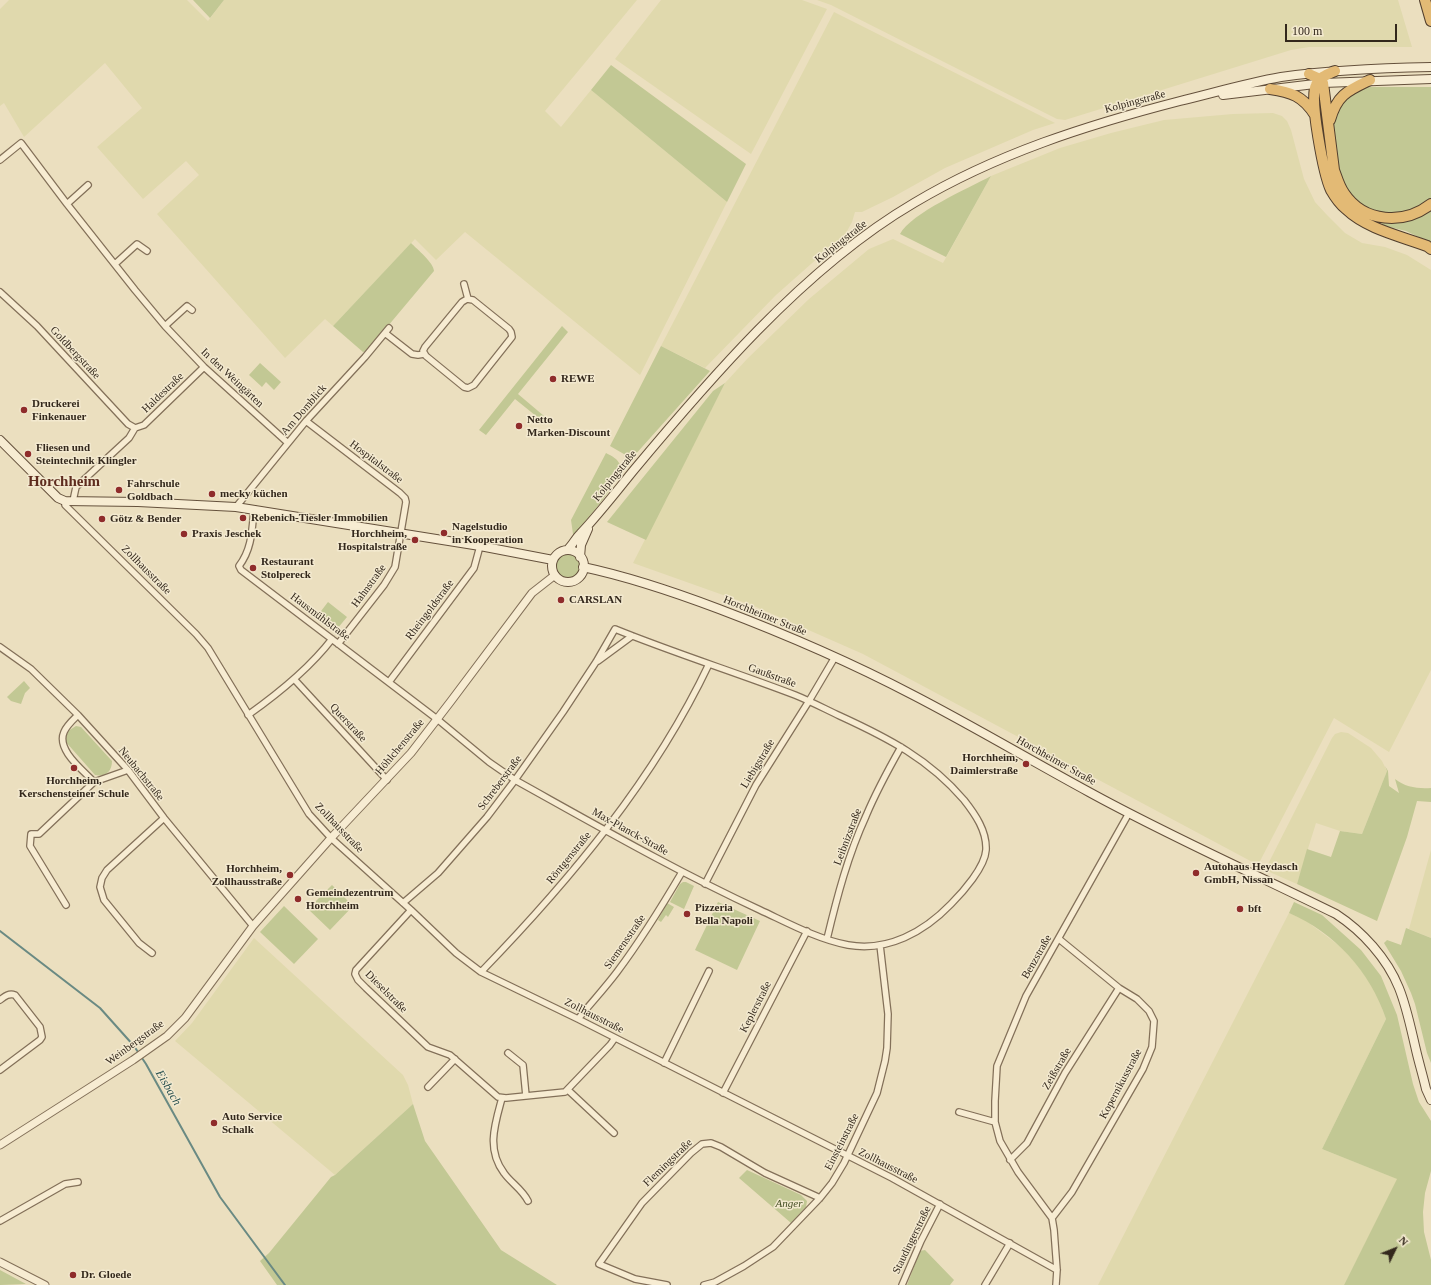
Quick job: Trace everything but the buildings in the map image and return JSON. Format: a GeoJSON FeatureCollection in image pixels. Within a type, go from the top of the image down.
{"type":"FeatureCollection","features":[{"type":"Feature","properties":{"kind":"highway"},"geometry":{"type":"LineString","coordinates":[[1425,0],[1431,21]]}},
{"type":"Feature","properties":{"kind":"highway"},"geometry":{"type":"LineString","coordinates":[[1335,72],[1320,82],[1314,93],[1325,172],[1331,190],[1338,201],[1355,216],[1371,225],[1427,246],[1431,249]]}},
{"type":"Feature","properties":{"kind":"highway"},"geometry":{"type":"LineString","coordinates":[[1309,74],[1320,82],[1329,124],[1333,159],[1338,181],[1344,193],[1356,206],[1374,216],[1392,219],[1413,215],[1431,204]]}},
{"type":"Feature","properties":{"kind":"highway"},"geometry":{"type":"LineString","coordinates":[[1329,124],[1334,106],[1339,99],[1350,90],[1370,80]]}},
{"type":"Feature","properties":{"kind":"highway"},"geometry":{"type":"LineString","coordinates":[[1270,89],[1291,93],[1300,98],[1316,116]]}},
{"type":"Feature","properties":{"kind":"main road","name":"Kolpingstraße"},"geometry":{"type":"LineString","coordinates":[[567,550],[666,432],[757,331],[784,304],[826,267],[879,226],[920,200],[977,169],[1009,155],[1054,138],[1126,115],[1254,83],[1309,74],[1430,67]]}},
{"type":"Feature","properties":{"kind":"main road","name":"Kolpingstraße"},"geometry":{"type":"LineString","coordinates":[[1189,99],[1320,82],[1431,79]]}},
{"type":"Feature","properties":{"kind":"main road"},"geometry":{"type":"LineString","coordinates":[[0,440],[58,498],[69,501],[138,502],[254,509],[480,546],[553,560]]}},
{"type":"Feature","properties":{"kind":"main road","name":"Kolpingstraße"},"geometry":{"type":"LineString","coordinates":[[580,557],[581,546],[590,524]]}},
{"type":"Feature","properties":{"kind":"main road"},"geometry":{"type":"LineString","coordinates":[[567,550],[575,552],[580,557],[583,567],[580,575],[571,581],[561,580],[555,575],[552,566],[553,560],[559,553],[567,550]]}},
{"type":"Feature","properties":{"kind":"main road","name":"Horchheimer Straße"},"geometry":{"type":"LineString","coordinates":[[583,567],[613,573],[677,593],[770,628],[835,657],[914,696],[1190,845],[1336,914],[1355,928],[1383,959],[1399,988],[1431,1100]]}},
{"type":"Feature","properties":{"kind":"main road","name":"Horchheimer Straße"},"geometry":{"type":"LineString","coordinates":[[1424,1079],[1431,1090]]}},
{"type":"Feature","properties":{"kind":"street","name":"In den Weingärten"},"geometry":{"type":"LineString","coordinates":[[0,160],[21,143],[67,204],[165,326],[204,367],[288,443]]}},
{"type":"Feature","properties":{"kind":"street"},"geometry":{"type":"LineString","coordinates":[[67,204],[88,185]]}},
{"type":"Feature","properties":{"kind":"street"},"geometry":{"type":"LineString","coordinates":[[115,264],[137,244],[147,251]]}},
{"type":"Feature","properties":{"kind":"street"},"geometry":{"type":"LineString","coordinates":[[464,284],[468,299]]}},
{"type":"Feature","properties":{"kind":"street","name":"Goldbergstraße"},"geometry":{"type":"LineString","coordinates":[[0,292],[37,326],[128,424],[135,428]]}},
{"type":"Feature","properties":{"kind":"street"},"geometry":{"type":"LineString","coordinates":[[468,299],[473,300],[511,332],[512,337],[474,385],[470,387],[464,387],[424,354],[425,347],[462,302],[468,299]]}},
{"type":"Feature","properties":{"kind":"street"},"geometry":{"type":"LineString","coordinates":[[165,326],[187,306],[192,310]]}},
{"type":"Feature","properties":{"kind":"street","name":"Am Domblick"},"geometry":{"type":"LineString","coordinates":[[236,507],[306,421],[365,357],[387,330],[412,354],[424,354]]}},
{"type":"Feature","properties":{"kind":"street","name":"Haldestraße"},"geometry":{"type":"LineString","coordinates":[[69,501],[76,487],[129,438],[135,428],[144,426],[204,367]]}},
{"type":"Feature","properties":{"kind":"street","name":"Hospitalstraße"},"geometry":{"type":"LineString","coordinates":[[306,421],[403,496],[406,502],[401,534]]}},
{"type":"Feature","properties":{"kind":"street","name":"Zollhausstraße"},"geometry":{"type":"LineString","coordinates":[[69,501],[65,505],[196,634],[208,648],[309,814],[331,838],[456,953],[481,972],[578,1019],[940,1204],[1057,1270]]}},
{"type":"Feature","properties":{"kind":"street","name":"Hausmühlstraße"},"geometry":{"type":"LineString","coordinates":[[254,509],[249,548],[247,555],[239,568],[437,719]]}},
{"type":"Feature","properties":{"kind":"street","name":"Hahnstraße"},"geometry":{"type":"LineString","coordinates":[[338,644],[384,585],[395,567],[401,534]]}},
{"type":"Feature","properties":{"kind":"street","name":"Rheingoldstraße"},"geometry":{"type":"LineString","coordinates":[[389,682],[474,568],[480,546]]}},
{"type":"Feature","properties":{"kind":"street","name":"Höhlchenstraße"},"geometry":{"type":"LineString","coordinates":[[252,926],[331,838],[411,753],[532,593],[555,575]]}},
{"type":"Feature","properties":{"kind":"street","name":"Schreberstraße"},"geometry":{"type":"LineString","coordinates":[[403,903],[438,873],[487,817],[559,718],[596,662],[615,629],[632,636]]}},
{"type":"Feature","properties":{"kind":"street","name":"Schreberstraße"},"geometry":{"type":"LineString","coordinates":[[596,662],[632,636]]}},
{"type":"Feature","properties":{"kind":"street","name":"Gaußstraße"},"geometry":{"type":"LineString","coordinates":[[632,636],[809,701],[858,724],[901,747],[932,768],[968,805],[981,826],[986,844],[986,852],[982,862],[968,884],[942,913],[909,936],[880,945]]}},
{"type":"Feature","properties":{"kind":"street"},"geometry":{"type":"LineString","coordinates":[[248,715],[278,694],[313,662],[332,639]]}},
{"type":"Feature","properties":{"kind":"street","name":"Neubachstraße"},"geometry":{"type":"LineString","coordinates":[[0,647],[28,666],[78,715],[128,770],[164,818],[252,926]]}},
{"type":"Feature","properties":{"kind":"street","name":"Liebigstraße"},"geometry":{"type":"LineString","coordinates":[[705,884],[756,785],[835,657]]}},
{"type":"Feature","properties":{"kind":"street","name":"Röntgenstraße"},"geometry":{"type":"LineString","coordinates":[[481,972],[549,899],[623,807],[666,744],[683,715],[709,664]]}},
{"type":"Feature","properties":{"kind":"street","name":"Querstraße"},"geometry":{"type":"LineString","coordinates":[[294,679],[387,780]]}},
{"type":"Feature","properties":{"kind":"street"},"geometry":{"type":"LineString","coordinates":[[78,715],[65,730],[62,737],[62,744],[65,751],[94,782]]}},
{"type":"Feature","properties":{"kind":"street","name":"Max-Planck-Straße"},"geometry":{"type":"LineString","coordinates":[[437,719],[489,762],[515,780],[705,884],[806,931],[827,939],[863,947],[880,945]]}},
{"type":"Feature","properties":{"kind":"street","name":"Leibnizstraße"},"geometry":{"type":"LineString","coordinates":[[827,939],[836,901],[854,845],[868,810],[901,747]]}},
{"type":"Feature","properties":{"kind":"street"},"geometry":{"type":"LineString","coordinates":[[66,905],[30,846],[31,834],[38,834],[94,782],[128,770]]}},
{"type":"Feature","properties":{"kind":"street","name":"Benzstraße"},"geometry":{"type":"LineString","coordinates":[[1056,1285],[1057,1270],[1052,1218],[1018,1172],[1000,1141],[995,1122],[997,1066],[1026,996],[1129,813]]}},
{"type":"Feature","properties":{"kind":"street"},"geometry":{"type":"LineString","coordinates":[[152,953],[139,943],[104,900],[100,887],[102,878],[107,870],[164,818]]}},
{"type":"Feature","properties":{"kind":"street","name":"Siemensstraße"},"geometry":{"type":"LineString","coordinates":[[578,1019],[617,972],[639,942],[665,902],[682,872]]}},
{"type":"Feature","properties":{"kind":"street","name":"Dieselstraße"},"geometry":{"type":"LineString","coordinates":[[411,910],[356,970],[355,974],[358,980],[428,1047],[445,1053],[455,1059],[486,1087],[502,1098]]}},
{"type":"Feature","properties":{"kind":"street","name":"Weinbergstraße"},"geometry":{"type":"LineString","coordinates":[[0,1145],[147,1051],[167,1036],[184,1018],[252,926]]}},
{"type":"Feature","properties":{"kind":"street","name":"Keplerstraße"},"geometry":{"type":"LineString","coordinates":[[723,1093],[806,931]]}},
{"type":"Feature","properties":{"kind":"street","name":"Kopernikusstraße"},"geometry":{"type":"LineString","coordinates":[[1052,1218],[1072,1192],[1143,1069],[1152,1047],[1154,1021],[1149,1011],[1137,1000],[1059,939]]}},
{"type":"Feature","properties":{"kind":"street","name":"Einsteinstraße"},"geometry":{"type":"LineString","coordinates":[[704,1285],[715,1282],[744,1266],[773,1247],[820,1198],[836,1176],[847,1156],[877,1093],[886,1061],[888,1014],[880,945]]}},
{"type":"Feature","properties":{"kind":"street"},"geometry":{"type":"LineString","coordinates":[[664,1063],[709,971]]}},
{"type":"Feature","properties":{"kind":"street","name":"Zeißstraße"},"geometry":{"type":"LineString","coordinates":[[1010,1160],[1027,1143],[1065,1073],[1120,988]]}},
{"type":"Feature","properties":{"kind":"street"},"geometry":{"type":"LineString","coordinates":[[0,1000],[8,995],[15,995],[40,1027],[42,1037],[0,1070]]}},
{"type":"Feature","properties":{"kind":"street"},"geometry":{"type":"LineString","coordinates":[[528,1201],[523,1192],[503,1172],[493,1146],[495,1126],[502,1098],[565,1092],[615,1038]]}},
{"type":"Feature","properties":{"kind":"street"},"geometry":{"type":"LineString","coordinates":[[508,1053],[523,1065],[526,1096]]}},
{"type":"Feature","properties":{"kind":"street"},"geometry":{"type":"LineString","coordinates":[[428,1087],[455,1059]]}},
{"type":"Feature","properties":{"kind":"street"},"geometry":{"type":"LineString","coordinates":[[568,1090],[614,1133]]}},
{"type":"Feature","properties":{"kind":"street"},"geometry":{"type":"LineString","coordinates":[[959,1112],[995,1122]]}},
{"type":"Feature","properties":{"kind":"street","name":"Flemingstraße"},"geometry":{"type":"LineString","coordinates":[[667,1285],[635,1279],[599,1264],[642,1203],[691,1153],[702,1144],[711,1143],[721,1147],[764,1173],[820,1198]]}},
{"type":"Feature","properties":{"kind":"street"},"geometry":{"type":"LineString","coordinates":[[0,1221],[65,1184],[78,1182]]}},
{"type":"Feature","properties":{"kind":"street","name":"Staudingerstraße"},"geometry":{"type":"LineString","coordinates":[[902,1285],[921,1241],[940,1204]]}},
{"type":"Feature","properties":{"kind":"street"},"geometry":{"type":"LineString","coordinates":[[985,1285],[1010,1243]]}},
{"type":"Feature","properties":{"kind":"street"},"geometry":{"type":"LineString","coordinates":[[0,1262],[45,1285]]}},
{"type":"Feature","properties":{"kind":"shaded area"},"geometry":{"type":"Polygon","coordinates":[[[9,0],[187,0],[208,21],[224,0],[637,0],[545,111],[561,127],[591,90],[727,202],[640,375],[465,232],[436,260],[415,239],[333,326],[325,319],[285,358],[157,214],[199,175],[186,161],[143,199],[97,147],[142,108],[105,63],[24,137],[4,103],[0,106],[0,9],[9,0]]]}},
{"type":"Feature","properties":{"kind":"shaded area"},"geometry":{"type":"Polygon","coordinates":[[[661,0],[802,0],[827,9],[751,154],[615,59],[661,0]]]}},
{"type":"Feature","properties":{"kind":"shaded area"},"geometry":{"type":"Polygon","coordinates":[[[817,0],[1398,0],[1412,47],[1309,47],[1291,50],[1065,120],[1057,119],[831,5],[817,0]]]}},
{"type":"Feature","properties":{"kind":"shaded area"},"geometry":{"type":"Polygon","coordinates":[[[834,12],[1055,123],[1033,130],[945,168],[893,197],[862,212],[855,212],[846,233],[776,295],[705,368],[661,346],[834,12]]]}},
{"type":"Feature","properties":{"kind":"shaded area"},"geometry":{"type":"Polygon","coordinates":[[[1273,113],[1282,116],[1287,121],[1291,130],[1304,179],[1315,202],[1345,233],[1362,243],[1385,247],[1407,255],[1431,270],[1431,670],[1389,752],[1334,718],[1258,865],[863,654],[754,606],[633,563],[725,383],[747,359],[809,299],[869,249],[893,239],[943,263],[991,176],[1060,148],[1111,133],[1164,120],[1233,114],[1273,113]]]}},
{"type":"Feature","properties":{"kind":"shaded area"},"geometry":{"type":"Polygon","coordinates":[[[1341,732],[1348,733],[1371,748],[1382,761],[1387,771],[1362,834],[1340,831],[1316,823],[1297,884],[1265,870],[1332,738],[1335,734],[1341,732]]]}},
{"type":"Feature","properties":{"kind":"shaded area"},"geometry":{"type":"Polygon","coordinates":[[[1431,850],[1431,938],[1409,929],[1431,850]]]}},
{"type":"Feature","properties":{"kind":"shaded area"},"geometry":{"type":"Polygon","coordinates":[[[1289,913],[1305,920],[1345,950],[1371,984],[1386,1019],[1322,1149],[1398,1179],[1344,1285],[1098,1285],[1289,913]]]}},
{"type":"Feature","properties":{"kind":"shaded area"},"geometry":{"type":"Polygon","coordinates":[[[254,938],[403,1075],[408,1085],[413,1104],[335,1175],[175,1041],[192,1023],[254,938]]]}},
{"type":"Feature","properties":{"kind":"green space"},"geometry":{"type":"Polygon","coordinates":[[[193,0],[224,0],[210,18],[193,0]]]}},
{"type":"Feature","properties":{"kind":"green space"},"geometry":{"type":"Polygon","coordinates":[[[611,65],[746,164],[727,202],[591,90],[611,65]]]}},
{"type":"Feature","properties":{"kind":"green space"},"geometry":{"type":"Polygon","coordinates":[[[1365,87],[1431,87],[1431,199],[1409,213],[1379,213],[1359,204],[1349,193],[1340,178],[1333,126],[1334,119],[1336,112],[1347,96],[1365,87]]]}},
{"type":"Feature","properties":{"kind":"green space"},"geometry":{"type":"Polygon","coordinates":[[[991,176],[946,257],[900,234],[906,226],[928,210],[955,194],[991,176]]]}},
{"type":"Feature","properties":{"kind":"green space"},"geometry":{"type":"Polygon","coordinates":[[[1431,211],[1431,243],[1406,231],[1381,225],[1383,222],[1408,221],[1431,211]]]}},
{"type":"Feature","properties":{"kind":"green space"},"geometry":{"type":"Polygon","coordinates":[[[411,243],[428,260],[434,271],[367,351],[363,352],[333,326],[411,243]]]}},
{"type":"Feature","properties":{"kind":"green space"},"geometry":{"type":"Polygon","coordinates":[[[562,326],[568,332],[518,394],[544,416],[541,420],[515,399],[486,435],[479,430],[562,326]]]}},
{"type":"Feature","properties":{"kind":"green space"},"geometry":{"type":"Polygon","coordinates":[[[661,346],[710,371],[634,456],[629,457],[610,446],[661,346]]]}},
{"type":"Feature","properties":{"kind":"green space"},"geometry":{"type":"Polygon","coordinates":[[[260,363],[281,382],[274,390],[266,382],[262,387],[249,375],[260,363]]]}},
{"type":"Feature","properties":{"kind":"green space"},"geometry":{"type":"Polygon","coordinates":[[[725,383],[646,540],[607,522],[713,391],[725,383]]]}},
{"type":"Feature","properties":{"kind":"green space"},"geometry":{"type":"Polygon","coordinates":[[[606,453],[618,461],[620,471],[610,490],[574,535],[571,520],[606,453]]]}},
{"type":"Feature","properties":{"kind":"green space"},"geometry":{"type":"Polygon","coordinates":[[[568,554],[576,558],[580,566],[576,574],[568,578],[560,574],[556,566],[560,558],[568,554]]]}},
{"type":"Feature","properties":{"kind":"green space"},"geometry":{"type":"Polygon","coordinates":[[[328,602],[347,617],[337,629],[318,615],[328,602]]]}},
{"type":"Feature","properties":{"kind":"green space"},"geometry":{"type":"Polygon","coordinates":[[[24,681],[30,688],[25,693],[21,704],[11,701],[7,697],[24,681]]]}},
{"type":"Feature","properties":{"kind":"green space"},"geometry":{"type":"Polygon","coordinates":[[[76,726],[81,727],[112,761],[111,768],[107,773],[95,775],[65,741],[68,731],[76,726]]]}},
{"type":"Feature","properties":{"kind":"green space"},"geometry":{"type":"Polygon","coordinates":[[[1385,766],[1388,771],[1389,786],[1399,793],[1395,779],[1412,787],[1431,788],[1431,802],[1417,801],[1407,837],[1377,921],[1297,884],[1307,849],[1331,857],[1340,831],[1362,834],[1387,771],[1385,766]]]}},
{"type":"Feature","properties":{"kind":"green space"},"geometry":{"type":"Polygon","coordinates":[[[683,882],[694,886],[684,909],[670,902],[680,884],[683,882]]]}},
{"type":"Feature","properties":{"kind":"green space"},"geometry":{"type":"Polygon","coordinates":[[[332,885],[353,906],[330,930],[308,909],[332,885]]]}},
{"type":"Feature","properties":{"kind":"green space"},"geometry":{"type":"Polygon","coordinates":[[[718,902],[760,921],[737,970],[695,950],[718,902]]]}},
{"type":"Feature","properties":{"kind":"green space"},"geometry":{"type":"Polygon","coordinates":[[[1294,902],[1322,915],[1361,950],[1381,976],[1397,1015],[1413,1084],[1419,1102],[1431,1121],[1431,1171],[1425,1193],[1423,1212],[1424,1232],[1431,1260],[1431,1285],[1344,1285],[1397,1179],[1322,1149],[1386,1019],[1371,985],[1349,956],[1321,931],[1306,921],[1289,913],[1294,902]]]}},
{"type":"Feature","properties":{"kind":"green space"},"geometry":{"type":"Polygon","coordinates":[[[667,903],[674,907],[668,917],[666,915],[661,922],[658,920],[667,903]]]}},
{"type":"Feature","properties":{"kind":"green space"},"geometry":{"type":"Polygon","coordinates":[[[284,906],[318,939],[294,964],[260,932],[284,906]]]}},
{"type":"Feature","properties":{"kind":"green space"},"geometry":{"type":"Polygon","coordinates":[[[1406,928],[1431,938],[1431,1063],[1411,993],[1401,971],[1384,943],[1387,940],[1401,945],[1406,928]]]}},
{"type":"Feature","properties":{"kind":"green space"},"geometry":{"type":"Polygon","coordinates":[[[413,1104],[425,1141],[501,1250],[557,1285],[277,1285],[260,1261],[269,1253],[331,1177],[413,1104]]]}},
{"type":"Feature","properties":{"kind":"green space","name":"Anger"},"geometry":{"type":"Polygon","coordinates":[[[747,1170],[801,1195],[807,1201],[806,1207],[791,1223],[739,1178],[747,1170]]]}},
{"type":"Feature","properties":{"kind":"green space"},"geometry":{"type":"Polygon","coordinates":[[[925,1250],[954,1280],[950,1285],[907,1285],[920,1251],[925,1250]]]}},
{"type":"Feature","properties":{"kind":"green space"},"geometry":{"type":"Polygon","coordinates":[[[0,1270],[26,1284],[0,1285],[0,1270]]]}},
{"type":"Feature","properties":{"kind":"waterway","name":"Eisbach"},"geometry":{"type":"LineString","coordinates":[[0,931],[100,1008],[134,1046],[146,1064],[220,1197],[285,1285]]}},
{"type":"Feature","properties":{"kind":"place","name":"REWE"},"geometry":{"type":"Point","coordinates":[553,379]}},
{"type":"Feature","properties":{"kind":"place","name":"Druckerei Finkenauer"},"geometry":{"type":"Point","coordinates":[24,410]}},
{"type":"Feature","properties":{"kind":"place","name":"Netto Marken-Discount"},"geometry":{"type":"Point","coordinates":[519,426]}},
{"type":"Feature","properties":{"kind":"place","name":"Fliesen und Steintechnik Klingler"},"geometry":{"type":"Point","coordinates":[28,454]}},
{"type":"Feature","properties":{"kind":"place","name":"Fahrschule Goldbach"},"geometry":{"type":"Point","coordinates":[119,490]}},
{"type":"Feature","properties":{"kind":"place","name":"mecky küchen"},"geometry":{"type":"Point","coordinates":[212,494]}},
{"type":"Feature","properties":{"kind":"place","name":"Rebenich-Tiesler Immobilien"},"geometry":{"type":"Point","coordinates":[243,518]}},
{"type":"Feature","properties":{"kind":"place","name":"Götz & Bender"},"geometry":{"type":"Point","coordinates":[102,519]}},
{"type":"Feature","properties":{"kind":"place","name":"Nagelstudio in Kooperation"},"geometry":{"type":"Point","coordinates":[444,533]}},
{"type":"Feature","properties":{"kind":"place","name":"Praxis Jeschek"},"geometry":{"type":"Point","coordinates":[184,534]}},
{"type":"Feature","properties":{"kind":"place","name":"Horchheim, Hospitalstraße"},"geometry":{"type":"Point","coordinates":[415,540]}},
{"type":"Feature","properties":{"kind":"place","name":"Restaurant Stolpereck"},"geometry":{"type":"Point","coordinates":[253,568]}},
{"type":"Feature","properties":{"kind":"place","name":"CARSLAN"},"geometry":{"type":"Point","coordinates":[561,600]}},
{"type":"Feature","properties":{"kind":"place","name":"Horchheim, Daimlerstraße"},"geometry":{"type":"Point","coordinates":[1026,764]}},
{"type":"Feature","properties":{"kind":"place","name":"Horchheim, Kerschensteiner Schule"},"geometry":{"type":"Point","coordinates":[74,768]}},
{"type":"Feature","properties":{"kind":"place","name":"Autohaus Heydasch GmbH, Nissan"},"geometry":{"type":"Point","coordinates":[1196,873]}},
{"type":"Feature","properties":{"kind":"place","name":"Horchheim, Zollhausstraße"},"geometry":{"type":"Point","coordinates":[290,875]}},
{"type":"Feature","properties":{"kind":"place","name":"Gemeindezentrum Horchheim"},"geometry":{"type":"Point","coordinates":[298,899]}},
{"type":"Feature","properties":{"kind":"place","name":"bft"},"geometry":{"type":"Point","coordinates":[1240,909]}},
{"type":"Feature","properties":{"kind":"place","name":"Pizzeria Bella Napoli"},"geometry":{"type":"Point","coordinates":[687,914]}},
{"type":"Feature","properties":{"kind":"place","name":"Auto Service Schalk"},"geometry":{"type":"Point","coordinates":[214,1123]}},
{"type":"Feature","properties":{"kind":"place","name":"Dr. Gloede"},"geometry":{"type":"Point","coordinates":[73,1275]}},
{"type":"Feature","properties":{"kind":"district","name":"Horchheim"},"geometry":{"type":"Point","coordinates":[64,482]}}]}
